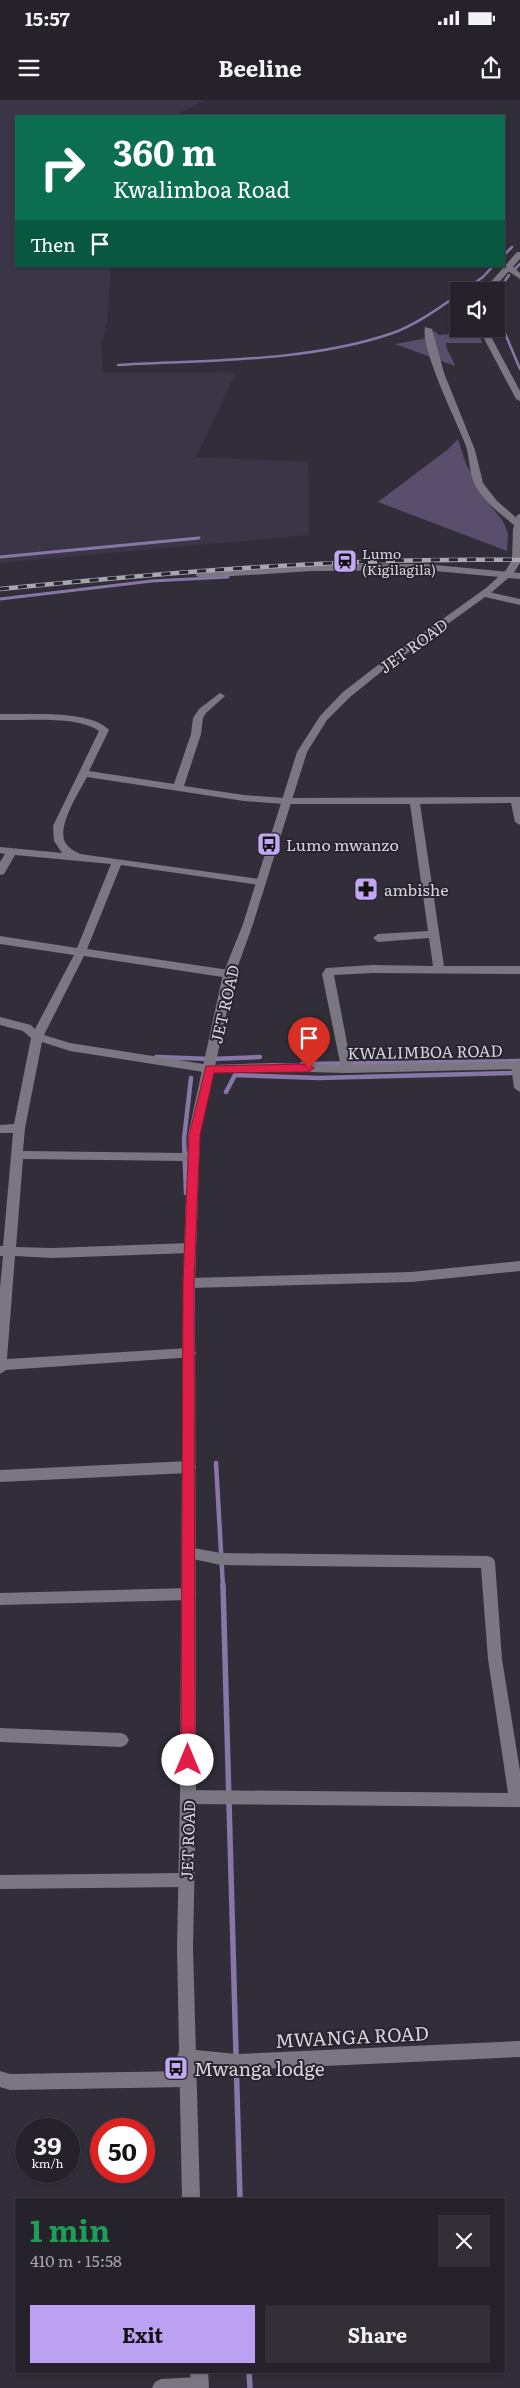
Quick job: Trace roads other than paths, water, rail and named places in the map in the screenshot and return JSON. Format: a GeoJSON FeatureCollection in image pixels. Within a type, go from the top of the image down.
{"type":"FeatureCollection","features":[{"type":"Feature","properties":{"kind":"street"},"geometry":{"type":"LineString","coordinates":[[495,282],[520,254]]}},
{"type":"Feature","properties":{"kind":"street"},"geometry":{"type":"LineString","coordinates":[[508,267],[520,277]]}},
{"type":"Feature","properties":{"kind":"street"},"geometry":{"type":"LineString","coordinates":[[428,329],[431,348],[470,446],[477,480],[482,490],[519,520]]}},
{"type":"Feature","properties":{"kind":"street"},"geometry":{"type":"LineString","coordinates":[[487,337],[520,399]]}},
{"type":"Feature","properties":{"kind":"street","name":"JET ROAD"},"geometry":{"type":"LineString","coordinates":[[191,2198],[185,2057],[185,1880],[188,1798],[189,1283],[194,1135],[210,1069],[229,974],[248,924],[302,752],[315,729],[331,708],[366,679],[484,594],[505,575],[517,560],[519,520]]}},
{"type":"Feature","properties":{"kind":"street"},"geometry":{"type":"LineString","coordinates":[[200,576],[312,568],[370,567],[461,569],[520,576]]}},
{"type":"Feature","properties":{"kind":"street"},"geometry":{"type":"LineString","coordinates":[[484,594],[520,602]]}},
{"type":"Feature","properties":{"kind":"street"},"geometry":{"type":"LineString","coordinates":[[178,788],[196,734],[198,718],[202,710],[220,696]]}},
{"type":"Feature","properties":{"kind":"street"},"geometry":{"type":"LineString","coordinates":[[0,717],[86,721],[101,726],[104,730],[58,826],[58,843],[66,852],[80,858]]}},
{"type":"Feature","properties":{"kind":"street"},"geometry":{"type":"LineString","coordinates":[[84,773],[244,798],[286,801],[415,802],[517,800],[520,822]]}},
{"type":"Feature","properties":{"kind":"street"},"geometry":{"type":"LineString","coordinates":[[415,802],[436,934],[439,970]]}},
{"type":"Feature","properties":{"kind":"street"},"geometry":{"type":"LineString","coordinates":[[0,872],[6,851],[117,861],[260,882]]}},
{"type":"Feature","properties":{"kind":"street"},"geometry":{"type":"LineString","coordinates":[[117,861],[80,953],[37,1038],[19,1128],[5,1251],[0,1367],[189,1353]]}},
{"type":"Feature","properties":{"kind":"street"},"geometry":{"type":"LineString","coordinates":[[378,938],[436,934]]}},
{"type":"Feature","properties":{"kind":"street"},"geometry":{"type":"LineString","coordinates":[[0,940],[229,974]]}},
{"type":"Feature","properties":{"kind":"street"},"geometry":{"type":"LineString","coordinates":[[346,1069],[328,973],[372,969],[520,970]]}},
{"type":"Feature","properties":{"kind":"street","name":"KWALIMBOA ROAD"},"geometry":{"type":"LineString","coordinates":[[0,1021],[27,1028],[37,1038],[70,1047],[210,1069],[271,1067],[346,1069],[518,1065]]}},
{"type":"Feature","properties":{"kind":"street"},"geometry":{"type":"LineString","coordinates":[[518,1065],[520,1088]]}},
{"type":"Feature","properties":{"kind":"street"},"geometry":{"type":"LineString","coordinates":[[0,1128],[19,1128]]}},
{"type":"Feature","properties":{"kind":"street"},"geometry":{"type":"LineString","coordinates":[[17,1155],[185,1157],[194,1153]]}},
{"type":"Feature","properties":{"kind":"street"},"geometry":{"type":"LineString","coordinates":[[5,1251],[52,1253],[190,1248]]}},
{"type":"Feature","properties":{"kind":"street"},"geometry":{"type":"LineString","coordinates":[[189,1283],[411,1277],[520,1266]]}},
{"type":"Feature","properties":{"kind":"street"},"geometry":{"type":"LineString","coordinates":[[0,1476],[189,1467]]}},
{"type":"Feature","properties":{"kind":"street"},"geometry":{"type":"LineString","coordinates":[[188,1553],[221,1559],[488,1562],[495,1659],[518,1800],[188,1798]]}},
{"type":"Feature","properties":{"kind":"street"},"geometry":{"type":"LineString","coordinates":[[0,1599],[189,1594]]}},
{"type":"Feature","properties":{"kind":"street"},"geometry":{"type":"LineString","coordinates":[[0,1734],[121,1740]]}},
{"type":"Feature","properties":{"kind":"street"},"geometry":{"type":"LineString","coordinates":[[0,1882],[185,1880]]}},
{"type":"Feature","properties":{"kind":"street","name":"MWANGA ROAD"},"geometry":{"type":"LineString","coordinates":[[185,2057],[236,2062],[520,2049]]}},
{"type":"Feature","properties":{"kind":"street"},"geometry":{"type":"LineString","coordinates":[[0,2079],[10,2082],[186,2079]]}},
{"type":"Feature","properties":{"kind":"street"},"geometry":{"type":"LineString","coordinates":[[161,2388],[200,2382]]}},
{"type":"Feature","properties":{"kind":"waterway"},"geometry":{"type":"LineString","coordinates":[[505,254],[512,247]]}},
{"type":"Feature","properties":{"kind":"waterway"},"geometry":{"type":"LineString","coordinates":[[514,270],[520,264]]}},
{"type":"Feature","properties":{"kind":"waterway"},"geometry":{"type":"LineString","coordinates":[[476,282],[492,267]]}},
{"type":"Feature","properties":{"kind":"waterway"},"geometry":{"type":"LineString","coordinates":[[504,282],[509,275]]}},
{"type":"Feature","properties":{"kind":"waterway"},"geometry":{"type":"LineString","coordinates":[[118,365],[256,358],[324,350],[390,334],[417,322],[450,300]]}},
{"type":"Feature","properties":{"kind":"waterway"},"geometry":{"type":"LineString","coordinates":[[505,333],[520,369]]}},
{"type":"Feature","properties":{"kind":"waterway"},"geometry":{"type":"LineString","coordinates":[[0,557],[199,538]]}},
{"type":"Feature","properties":{"kind":"waterway"},"geometry":{"type":"LineString","coordinates":[[0,599],[152,581],[228,577]]}},
{"type":"Feature","properties":{"kind":"waterway"},"geometry":{"type":"LineString","coordinates":[[156,1057],[211,1059],[260,1057]]}},
{"type":"Feature","properties":{"kind":"waterway"},"geometry":{"type":"LineString","coordinates":[[302,1064],[520,1061]]}},
{"type":"Feature","properties":{"kind":"waterway"},"geometry":{"type":"LineString","coordinates":[[226,1092],[235,1075],[319,1078],[511,1073]]}},
{"type":"Feature","properties":{"kind":"waterway"},"geometry":{"type":"LineString","coordinates":[[186,1193],[184,1139],[191,1078]]}},
{"type":"Feature","properties":{"kind":"waterway"},"geometry":{"type":"LineString","coordinates":[[216,1463],[223,1587]]}},
{"type":"Feature","properties":{"kind":"waterway"},"geometry":{"type":"LineString","coordinates":[[223,1585],[240,2198]]}},
{"type":"Feature","properties":{"kind":"waterway"},"geometry":{"type":"LineString","coordinates":[[249,2373],[250,2388]]}},
{"type":"Feature","properties":{"kind":"railway"},"geometry":{"type":"LineString","coordinates":[[0,589],[130,577],[325,563],[520,560]]}},
{"type":"Feature","properties":{"kind":"place","name":"Lumo (Kigilagila)"},"geometry":{"type":"Point","coordinates":[345,561]}},
{"type":"Feature","properties":{"kind":"place","name":"Lumo mwanzo"},"geometry":{"type":"Point","coordinates":[269,844]}},
{"type":"Feature","properties":{"kind":"place","name":"ambishe"},"geometry":{"type":"Point","coordinates":[366,889]}},
{"type":"Feature","properties":{"kind":"place","name":"Mwanga lodge"},"geometry":{"type":"Point","coordinates":[176,2068]}}]}
